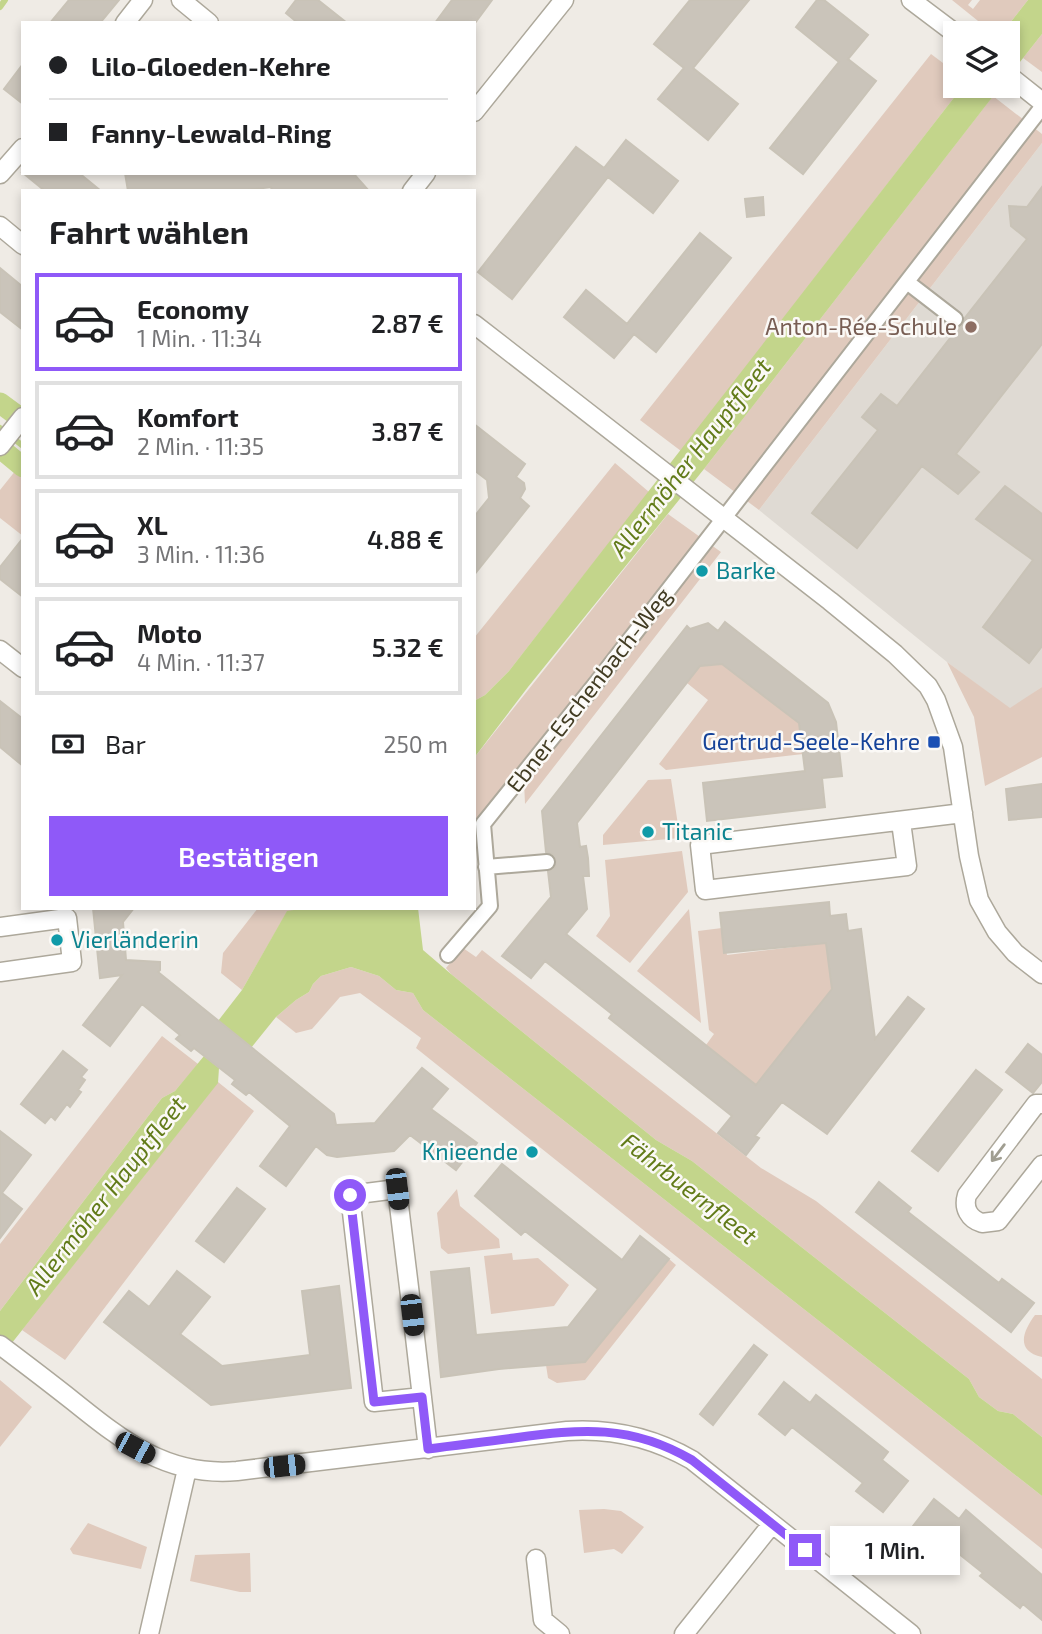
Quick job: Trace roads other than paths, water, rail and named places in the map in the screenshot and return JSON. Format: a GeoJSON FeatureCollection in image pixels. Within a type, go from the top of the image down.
{"type":"FeatureCollection","features":[{"type":"Feature","properties":{"kind":"street"},"geometry":{"type":"LineString","coordinates":[[127,21],[144,0]]}},
{"type":"Feature","properties":{"kind":"street"},"geometry":{"type":"LineString","coordinates":[[181,0],[207,21]]}},
{"type":"Feature","properties":{"kind":"street"},"geometry":{"type":"LineString","coordinates":[[476,110],[564,0]]}},
{"type":"Feature","properties":{"kind":"street"},"geometry":{"type":"LineString","coordinates":[[911,0],[943,24]]}},
{"type":"Feature","properties":{"kind":"street"},"geometry":{"type":"LineString","coordinates":[[1020,85],[1039,102]]}},
{"type":"Feature","properties":{"kind":"street","name":"Ebner-Eschenbach-Weg"},"geometry":{"type":"LineString","coordinates":[[448,955],[490,906],[482,824],[571,715],[907,282],[1039,102]]}},
{"type":"Feature","properties":{"kind":"street"},"geometry":{"type":"LineString","coordinates":[[0,174],[21,150]]}},
{"type":"Feature","properties":{"kind":"street"},"geometry":{"type":"LineString","coordinates":[[414,189],[424,175]]}},
{"type":"Feature","properties":{"kind":"street"},"geometry":{"type":"LineString","coordinates":[[0,226],[21,243]]}},
{"type":"Feature","properties":{"kind":"street"},"geometry":{"type":"LineString","coordinates":[[907,282],[955,319]]}},
{"type":"Feature","properties":{"kind":"street"},"geometry":{"type":"LineString","coordinates":[[476,326],[886,647],[928,686],[949,730],[960,782],[975,889],[997,932],[1015,953],[1042,974]]}},
{"type":"Feature","properties":{"kind":"street"},"geometry":{"type":"LineString","coordinates":[[0,446],[21,420]]}},
{"type":"Feature","properties":{"kind":"street"},"geometry":{"type":"LineString","coordinates":[[0,650],[21,666]]}},
{"type":"Feature","properties":{"kind":"street"},"geometry":{"type":"LineString","coordinates":[[901,822],[907,866],[705,890],[700,845],[963,813]]}},
{"type":"Feature","properties":{"kind":"street"},"geometry":{"type":"LineString","coordinates":[[486,867],[547,862]]}},
{"type":"Feature","properties":{"kind":"street"},"geometry":{"type":"LineString","coordinates":[[0,926],[67,918],[72,962],[0,972]]}},
{"type":"Feature","properties":{"kind":"street"},"geometry":{"type":"LineString","coordinates":[[1042,1104],[1036,1104],[967,1195],[964,1203],[967,1212],[982,1223],[998,1221],[1042,1165]]}},
{"type":"Feature","properties":{"kind":"street"},"geometry":{"type":"LineString","coordinates":[[422,1397],[374,1402],[350,1195],[397,1189],[422,1397],[428,1449]]}},
{"type":"Feature","properties":{"kind":"street"},"geometry":{"type":"LineString","coordinates":[[0,1345],[118,1438],[149,1456],[187,1469],[229,1472],[567,1431],[626,1433],[659,1443],[692,1460],[911,1634]]}},
{"type":"Feature","properties":{"kind":"street"},"geometry":{"type":"LineString","coordinates":[[149,1634],[187,1469]]}},
{"type":"Feature","properties":{"kind":"street"},"geometry":{"type":"LineString","coordinates":[[684,1634],[772,1524]]}},
{"type":"Feature","properties":{"kind":"street"},"geometry":{"type":"LineString","coordinates":[[536,1559],[543,1620],[561,1634]]}},
{"type":"Feature","properties":{"kind":"water"},"geometry":{"type":"Polygon","coordinates":[[[1028,0],[1042,0],[1042,34],[1020,62],[1020,21],[1011,21],[1028,0]]]}},
{"type":"Feature","properties":{"kind":"water","name":"Allermöher Hauptfleet"},"geometry":{"type":"Polygon","coordinates":[[[954,98],[992,98],[704,469],[476,755],[476,700],[485,695],[509,671],[954,98]]]}},
{"type":"Feature","properties":{"kind":"water"},"geometry":{"type":"Polygon","coordinates":[[[418,910],[423,950],[451,974],[656,1140],[692,1161],[969,1379],[979,1397],[998,1411],[1013,1414],[1042,1437],[1042,1496],[423,1010],[413,993],[396,990],[379,976],[351,967],[321,976],[309,992],[276,1017],[251,1048],[218,1021],[242,990],[287,911],[418,910]]]}},
{"type":"Feature","properties":{"kind":"water","name":"Allermöher Hauptfleet"},"geometry":{"type":"Polygon","coordinates":[[[204,1056],[219,1068],[218,1083],[0,1358],[0,1311],[162,1098],[175,1091],[204,1056]]]}},
{"type":"Feature","properties":{"kind":"waterway"},"geometry":{"type":"LineString","coordinates":[[0,7],[5,0]]}},
{"type":"Feature","properties":{"kind":"waterway"},"geometry":{"type":"LineString","coordinates":[[0,403],[21,419]]}},
{"type":"Feature","properties":{"kind":"waterway","name":"Fährbuernfleet"},"geometry":{"type":"LineString","coordinates":[[0,428],[21,444]]}},
{"type":"Feature","properties":{"kind":"waterway"},"geometry":{"type":"LineString","coordinates":[[0,448],[21,465]]}},
{"type":"Feature","properties":{"kind":"place","name":"Anton-Rée-Schule"},"geometry":{"type":"Point","coordinates":[971,327]}},
{"type":"Feature","properties":{"kind":"place","name":"Barke"},"geometry":{"type":"Point","coordinates":[702,571]}},
{"type":"Feature","properties":{"kind":"place","name":"Gertrud-Seele-Kehre"},"geometry":{"type":"Point","coordinates":[934,742]}},
{"type":"Feature","properties":{"kind":"place","name":"Titanic"},"geometry":{"type":"Point","coordinates":[648,832]}},
{"type":"Feature","properties":{"kind":"place","name":"Vierländerin"},"geometry":{"type":"Point","coordinates":[57,940]}},
{"type":"Feature","properties":{"kind":"place","name":"Knieende"},"geometry":{"type":"Point","coordinates":[532,1152]}}]}
